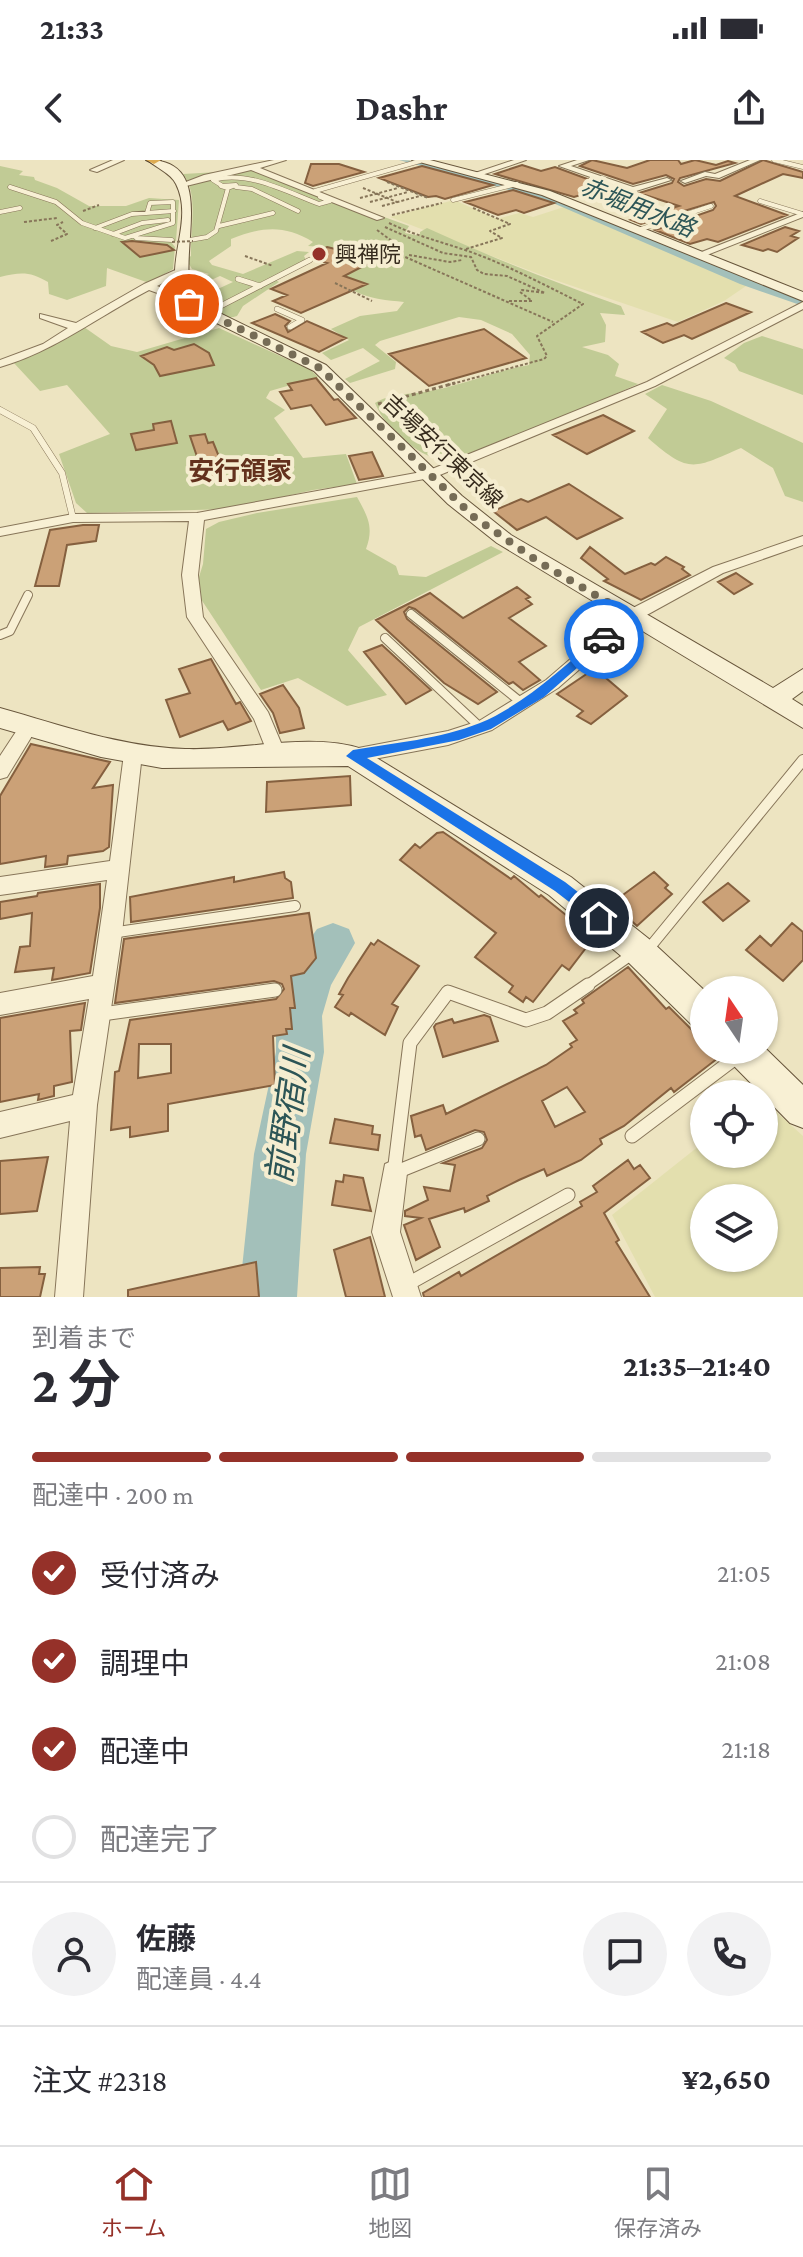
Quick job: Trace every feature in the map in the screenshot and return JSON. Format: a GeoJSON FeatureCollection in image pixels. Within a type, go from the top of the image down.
{"type":"FeatureCollection","features":[{"type":"Feature","properties":{"kind":"main road"},"geometry":{"type":"LineString","coordinates":[[153,160],[182,185],[187,204],[177,238],[183,295]]}},
{"type":"Feature","properties":{"kind":"main road"},"geometry":{"type":"LineString","coordinates":[[418,160],[517,184],[803,297]]}},
{"type":"Feature","properties":{"kind":"main road","name":"吉場安行東京線"},"geometry":{"type":"LineString","coordinates":[[183,295],[189,304],[205,314],[320,368],[474,517],[504,539],[803,718]]}},
{"type":"Feature","properties":{"kind":"main road"},"geometry":{"type":"LineString","coordinates":[[774,700],[803,678]]}},
{"type":"Feature","properties":{"kind":"main road"},"geometry":{"type":"LineString","coordinates":[[0,718],[133,754],[192,760],[353,756],[560,886],[641,952],[690,999]]}},
{"type":"Feature","properties":{"kind":"main road"},"geometry":{"type":"LineString","coordinates":[[757,1064],[803,1108]]}},
{"type":"Feature","properties":{"kind":"street"},"geometry":{"type":"LineString","coordinates":[[94,170],[120,160]]}},
{"type":"Feature","properties":{"kind":"street"},"geometry":{"type":"LineString","coordinates":[[182,185],[211,174],[254,168],[282,160]]}},
{"type":"Feature","properties":{"kind":"street"},"geometry":{"type":"LineString","coordinates":[[476,174],[522,160]]}},
{"type":"Feature","properties":{"kind":"street"},"geometry":{"type":"LineString","coordinates":[[585,160],[563,166],[633,190],[667,180]]}},
{"type":"Feature","properties":{"kind":"street"},"geometry":{"type":"LineString","coordinates":[[685,181],[705,174],[716,176],[756,160]]}},
{"type":"Feature","properties":{"kind":"street"},"geometry":{"type":"LineString","coordinates":[[254,168],[380,214]]}},
{"type":"Feature","properties":{"kind":"street"},"geometry":{"type":"LineString","coordinates":[[699,255],[803,214]]}},
{"type":"Feature","properties":{"kind":"street"},"geometry":{"type":"LineString","coordinates":[[0,364],[47,346],[147,286],[180,271]]}},
{"type":"Feature","properties":{"kind":"street"},"geometry":{"type":"LineString","coordinates":[[147,286],[174,296],[183,295]]}},
{"type":"Feature","properties":{"kind":"street"},"geometry":{"type":"LineString","coordinates":[[0,532],[73,518],[197,517],[430,474],[651,384],[803,305]]}},
{"type":"Feature","properties":{"kind":"street"},"geometry":{"type":"LineString","coordinates":[[44,316],[76,327]]}},
{"type":"Feature","properties":{"kind":"street"},"geometry":{"type":"LineString","coordinates":[[197,517],[190,575],[195,617],[262,717],[278,757]]}},
{"type":"Feature","properties":{"kind":"street"},"geometry":{"type":"LineString","coordinates":[[353,756],[459,735],[514,711],[565,674],[632,617],[718,570],[803,540]]}},
{"type":"Feature","properties":{"kind":"street"},"geometry":{"type":"LineString","coordinates":[[0,772],[29,726]]}},
{"type":"Feature","properties":{"kind":"street"},"geometry":{"type":"LineString","coordinates":[[69,1297],[84,1105],[111,933],[133,754]]}},
{"type":"Feature","properties":{"kind":"street"},"geometry":{"type":"LineString","coordinates":[[0,886],[118,869]]}},
{"type":"Feature","properties":{"kind":"street"},"geometry":{"type":"LineString","coordinates":[[0,1004],[103,985]]}},
{"type":"Feature","properties":{"kind":"street"},"geometry":{"type":"LineString","coordinates":[[0,1125],[84,1105]]}},
{"type":"Feature","properties":{"kind":"street"},"geometry":{"type":"LineString","coordinates":[[394,1173],[386,1232],[405,1292]]}},
{"type":"Feature","properties":{"kind":"lane"},"geometry":{"type":"LineString","coordinates":[[298,211],[252,189],[228,188],[213,180],[242,177],[319,204],[330,201],[314,194],[317,192],[418,160]]}},
{"type":"Feature","properties":{"kind":"lane"},"geometry":{"type":"LineString","coordinates":[[774,160],[803,167]]}},
{"type":"Feature","properties":{"kind":"lane"},"geometry":{"type":"LineString","coordinates":[[221,185],[233,183],[236,187]]}},
{"type":"Feature","properties":{"kind":"lane"},"geometry":{"type":"LineString","coordinates":[[453,200],[517,184]]}},
{"type":"Feature","properties":{"kind":"lane"},"geometry":{"type":"LineString","coordinates":[[10,187],[56,202],[82,223],[113,234],[177,238],[213,235],[219,226],[228,188]]}},
{"type":"Feature","properties":{"kind":"lane"},"geometry":{"type":"LineString","coordinates":[[760,201],[803,214]]}},
{"type":"Feature","properties":{"kind":"lane"},"geometry":{"type":"LineString","coordinates":[[147,213],[150,203],[173,202],[177,238]]}},
{"type":"Feature","properties":{"kind":"lane"},"geometry":{"type":"LineString","coordinates":[[638,230],[711,206]]}},
{"type":"Feature","properties":{"kind":"lane"},"geometry":{"type":"LineString","coordinates":[[0,212],[20,208]]}},
{"type":"Feature","properties":{"kind":"lane"},"geometry":{"type":"LineString","coordinates":[[95,228],[132,214],[174,211]]}},
{"type":"Feature","properties":{"kind":"lane"},"geometry":{"type":"LineString","coordinates":[[219,226],[273,213]]}},
{"type":"Feature","properties":{"kind":"lane"},"geometry":{"type":"LineString","coordinates":[[113,234],[142,223],[173,221]]}},
{"type":"Feature","properties":{"kind":"lane"},"geometry":{"type":"LineString","coordinates":[[132,237],[173,221]]}},
{"type":"Feature","properties":{"kind":"lane"},"geometry":{"type":"LineString","coordinates":[[205,314],[310,260]]}},
{"type":"Feature","properties":{"kind":"lane"},"geometry":{"type":"LineString","coordinates":[[238,279],[260,286]]}},
{"type":"Feature","properties":{"kind":"lane"},"geometry":{"type":"LineString","coordinates":[[277,309],[302,320],[290,327]]}},
{"type":"Feature","properties":{"kind":"lane"},"geometry":{"type":"LineString","coordinates":[[0,410],[33,428],[62,473],[73,518]]}},
{"type":"Feature","properties":{"kind":"lane"},"geometry":{"type":"LineString","coordinates":[[0,635],[10,631],[28,595]]}},
{"type":"Feature","properties":{"kind":"lane"},"geometry":{"type":"LineString","coordinates":[[411,614],[522,703]]}},
{"type":"Feature","properties":{"kind":"lane"},"geometry":{"type":"LineString","coordinates":[[385,638],[480,727]]}},
{"type":"Feature","properties":{"kind":"lane"},"geometry":{"type":"LineString","coordinates":[[478,1139],[394,1173],[410,1043],[448,992],[526,1020],[547,1013],[641,952],[803,760]]}},
{"type":"Feature","properties":{"kind":"lane"},"geometry":{"type":"LineString","coordinates":[[111,933],[295,906]]}},
{"type":"Feature","properties":{"kind":"lane"},"geometry":{"type":"LineString","coordinates":[[98,1014],[275,990]]}},
{"type":"Feature","properties":{"kind":"lane"},"geometry":{"type":"LineString","coordinates":[[632,1136],[726,1064]]}},
{"type":"Feature","properties":{"kind":"lane"},"geometry":{"type":"LineString","coordinates":[[405,1292],[568,1195]]}},
{"type":"Feature","properties":{"kind":"path"},"geometry":{"type":"LineString","coordinates":[[381,180],[428,198]]}},
{"type":"Feature","properties":{"kind":"path"},"geometry":{"type":"LineString","coordinates":[[369,183],[357,186],[397,202]]}},
{"type":"Feature","properties":{"kind":"path"},"geometry":{"type":"LineString","coordinates":[[362,408],[544,359],[547,356],[537,336],[583,304],[464,250],[420,238],[375,208],[354,199],[400,187]]}},
{"type":"Feature","properties":{"kind":"path"},"geometry":{"type":"LineString","coordinates":[[364,203],[410,191]]}},
{"type":"Feature","properties":{"kind":"path"},"geometry":{"type":"LineString","coordinates":[[375,208],[422,195]]}},
{"type":"Feature","properties":{"kind":"path"},"geometry":{"type":"LineString","coordinates":[[380,214],[453,200],[510,224],[490,231],[502,238],[464,250]]}},
{"type":"Feature","properties":{"kind":"path"},"geometry":{"type":"LineString","coordinates":[[24,222],[69,216],[57,225],[67,234],[51,241]]}},
{"type":"Feature","properties":{"kind":"path"},"geometry":{"type":"LineString","coordinates":[[507,301],[532,301],[520,292],[522,290],[545,293],[507,276],[484,274],[477,270],[475,261],[467,255],[443,253],[375,223],[377,230],[396,244],[403,256],[553,322]]}},
{"type":"Feature","properties":{"kind":"path"},"geometry":{"type":"LineString","coordinates":[[245,256],[289,270]]}},
{"type":"Feature","properties":{"kind":"path"},"geometry":{"type":"LineString","coordinates":[[403,256],[450,262],[462,260]]}},
{"type":"Feature","properties":{"kind":"path"},"geometry":{"type":"LineString","coordinates":[[335,283],[372,301]]}},
{"type":"Feature","properties":{"kind":"shaded area"},"geometry":{"type":"Polygon","coordinates":[[[454,200],[497,219],[519,213],[533,217],[567,206],[749,284],[724,301],[678,322],[552,279],[390,217],[454,200]]]}},
{"type":"Feature","properties":{"kind":"shaded area"},"geometry":{"type":"Polygon","coordinates":[[[778,1114],[803,1136],[803,1297],[655,1297],[612,1215],[690,1153],[690,1168],[778,1168],[778,1114]]]}},
{"type":"Feature","properties":{"kind":"green space"},"geometry":{"type":"Polygon","coordinates":[[[0,166],[23,171],[19,175],[34,177],[89,206],[126,206],[149,198],[179,200],[176,241],[171,242],[175,247],[173,269],[149,283],[107,268],[106,286],[67,300],[49,294],[48,282],[36,276],[19,273],[0,277],[0,166]]]}},
{"type":"Feature","properties":{"kind":"green space"},"geometry":{"type":"Polygon","coordinates":[[[254,170],[409,226],[405,233],[420,236],[420,232],[427,228],[621,306],[625,315],[600,313],[606,325],[605,342],[582,347],[608,355],[619,364],[615,376],[638,384],[514,439],[443,462],[422,453],[394,432],[375,403],[393,396],[437,390],[529,365],[530,355],[512,334],[481,320],[459,317],[380,341],[375,345],[396,362],[395,369],[350,383],[345,379],[380,361],[363,348],[331,360],[322,353],[349,340],[331,329],[360,316],[397,311],[404,302],[377,299],[354,291],[339,275],[337,248],[308,246],[313,242],[282,230],[262,230],[231,239],[231,246],[209,261],[212,265],[243,274],[297,251],[309,252],[304,256],[306,260],[272,278],[279,282],[243,306],[237,316],[226,317],[210,310],[196,299],[233,282],[220,276],[200,285],[199,292],[188,294],[192,282],[209,274],[192,269],[186,259],[191,256],[192,202],[191,191],[183,174],[254,170]]]}},
{"type":"Feature","properties":{"kind":"green space"},"geometry":{"type":"Polygon","coordinates":[[[84,327],[111,346],[137,352],[219,328],[311,370],[318,377],[270,391],[266,398],[285,410],[274,418],[303,458],[346,454],[357,484],[313,490],[230,509],[87,513],[76,503],[59,454],[110,434],[67,385],[40,391],[13,362],[84,327]]]}},
{"type":"Feature","properties":{"kind":"green space"},"geometry":{"type":"Polygon","coordinates":[[[762,336],[803,349],[803,395],[739,371],[735,364],[724,358],[744,343],[762,336]]]}},
{"type":"Feature","properties":{"kind":"green space"},"geometry":{"type":"Polygon","coordinates":[[[662,385],[711,401],[803,443],[803,502],[785,496],[773,468],[741,448],[701,464],[683,463],[662,450],[648,438],[667,409],[645,394],[662,385]]]}},
{"type":"Feature","properties":{"kind":"green space"},"geometry":{"type":"Polygon","coordinates":[[[357,497],[369,522],[366,549],[396,566],[399,575],[426,577],[491,546],[503,552],[359,627],[348,650],[387,695],[347,706],[298,678],[261,690],[195,590],[203,564],[206,529],[219,522],[257,513],[357,497]]]}},
{"type":"Feature","properties":{"kind":"building"},"geometry":{"type":"Polygon","coordinates":[[[592,160],[627,168],[650,160],[678,160],[681,164],[695,160],[716,165],[728,161],[735,163],[680,178],[678,182],[684,186],[706,179],[720,181],[763,160],[803,172],[803,178],[783,174],[735,196],[787,215],[718,242],[707,239],[690,244],[655,230],[713,210],[716,206],[714,202],[641,224],[631,220],[679,206],[639,193],[672,183],[674,179],[666,175],[633,184],[580,166],[592,160]]]}},
{"type":"Feature","properties":{"kind":"building"},"geometry":{"type":"Polygon","coordinates":[[[311,164],[339,164],[364,172],[313,186],[305,183],[311,164]]]}},
{"type":"Feature","properties":{"kind":"building"},"geometry":{"type":"Polygon","coordinates":[[[522,165],[541,171],[555,167],[609,187],[574,197],[495,174],[522,165]]]}},
{"type":"Feature","properties":{"kind":"building"},"geometry":{"type":"Polygon","coordinates":[[[422,166],[493,185],[445,199],[428,197],[379,178],[422,166]]]}},
{"type":"Feature","properties":{"kind":"building"},"geometry":{"type":"Polygon","coordinates":[[[513,190],[554,203],[524,213],[516,210],[498,215],[465,202],[513,190]]]}},
{"type":"Feature","properties":{"kind":"building"},"geometry":{"type":"Polygon","coordinates":[[[785,227],[799,231],[791,236],[798,238],[777,252],[742,245],[785,227]]]}},
{"type":"Feature","properties":{"kind":"building"},"geometry":{"type":"Polygon","coordinates":[[[122,242],[167,245],[174,250],[140,257],[122,242]]]}},
{"type":"Feature","properties":{"kind":"building"},"geometry":{"type":"Polygon","coordinates":[[[327,247],[377,259],[344,276],[367,284],[301,313],[273,301],[287,295],[271,289],[327,263],[315,260],[312,255],[327,247]]]}},
{"type":"Feature","properties":{"kind":"building"},"geometry":{"type":"Polygon","coordinates":[[[726,303],[751,312],[692,339],[684,335],[663,343],[642,332],[667,323],[673,326],[726,303]]]}},
{"type":"Feature","properties":{"kind":"building"},"geometry":{"type":"Polygon","coordinates":[[[275,314],[290,321],[285,326],[288,332],[307,321],[346,338],[319,352],[252,323],[275,314]]]}},
{"type":"Feature","properties":{"kind":"building"},"geometry":{"type":"Polygon","coordinates":[[[484,329],[526,358],[429,386],[389,354],[484,329]]]}},
{"type":"Feature","properties":{"kind":"building"},"geometry":{"type":"Polygon","coordinates":[[[194,344],[209,353],[214,365],[160,376],[154,365],[141,356],[167,347],[174,350],[194,344]]]}},
{"type":"Feature","properties":{"kind":"building"},"geometry":{"type":"Polygon","coordinates":[[[316,378],[334,400],[338,399],[356,418],[326,425],[311,405],[291,409],[280,392],[292,390],[288,384],[316,378]]]}},
{"type":"Feature","properties":{"kind":"building"},"geometry":{"type":"Polygon","coordinates":[[[603,415],[634,431],[587,454],[553,435],[603,415]]]}},
{"type":"Feature","properties":{"kind":"building"},"geometry":{"type":"Polygon","coordinates":[[[171,421],[177,443],[136,450],[131,434],[154,430],[153,424],[171,421]]]}},
{"type":"Feature","properties":{"kind":"building"},"geometry":{"type":"Polygon","coordinates":[[[205,434],[208,443],[213,442],[224,469],[215,471],[217,479],[206,483],[190,436],[205,434]]]}},
{"type":"Feature","properties":{"kind":"building"},"geometry":{"type":"Polygon","coordinates":[[[372,452],[383,476],[359,480],[349,456],[372,452]]]}},
{"type":"Feature","properties":{"kind":"building"},"geometry":{"type":"Polygon","coordinates":[[[569,484],[622,518],[577,539],[546,517],[517,530],[493,511],[521,499],[528,502],[569,484]]]}},
{"type":"Feature","properties":{"kind":"building"},"geometry":{"type":"Polygon","coordinates":[[[99,525],[96,541],[67,545],[59,586],[35,586],[50,530],[99,525]]]}},
{"type":"Feature","properties":{"kind":"building"},"geometry":{"type":"Polygon","coordinates":[[[590,547],[625,574],[651,563],[655,565],[666,557],[684,567],[682,569],[690,575],[641,600],[604,581],[608,579],[581,558],[590,547]]]}},
{"type":"Feature","properties":{"kind":"building"},"geometry":{"type":"Polygon","coordinates":[[[736,573],[752,584],[734,594],[718,582],[736,573]]]}},
{"type":"Feature","properties":{"kind":"building"},"geometry":{"type":"Polygon","coordinates":[[[517,587],[530,597],[526,599],[532,604],[509,618],[546,646],[519,662],[540,680],[523,690],[513,682],[509,684],[415,609],[409,607],[404,612],[407,619],[497,692],[478,704],[444,683],[376,620],[430,593],[463,618],[517,587]]]}},
{"type":"Feature","properties":{"kind":"building"},"geometry":{"type":"Polygon","coordinates":[[[382,645],[431,690],[406,704],[364,652],[382,645]]]}},
{"type":"Feature","properties":{"kind":"building"},"geometry":{"type":"Polygon","coordinates":[[[608,650],[627,664],[606,678],[627,696],[591,724],[577,716],[583,711],[557,694],[588,673],[594,667],[590,664],[608,650]]]}},
{"type":"Feature","properties":{"kind":"building"},"geometry":{"type":"Polygon","coordinates":[[[211,659],[236,704],[240,702],[251,721],[228,730],[223,721],[180,737],[166,700],[190,693],[179,669],[211,659]]]}},
{"type":"Feature","properties":{"kind":"building"},"geometry":{"type":"Polygon","coordinates":[[[283,685],[299,708],[304,728],[280,733],[273,713],[260,694],[283,685]]]}},
{"type":"Feature","properties":{"kind":"building"},"geometry":{"type":"Polygon","coordinates":[[[31,744],[110,762],[93,788],[113,785],[109,847],[103,851],[68,856],[67,864],[45,867],[46,856],[0,864],[0,796],[31,744]]]}},
{"type":"Feature","properties":{"kind":"building"},"geometry":{"type":"Polygon","coordinates":[[[350,776],[351,805],[266,812],[267,782],[350,776]]]}},
{"type":"Feature","properties":{"kind":"building"},"geometry":{"type":"Polygon","coordinates":[[[443,832],[511,879],[514,876],[539,897],[541,895],[586,931],[584,933],[592,940],[569,970],[562,965],[533,1002],[526,997],[523,1002],[509,992],[513,986],[475,957],[496,933],[400,860],[415,844],[420,848],[437,833],[443,832]]]}},
{"type":"Feature","properties":{"kind":"building"},"geometry":{"type":"Polygon","coordinates":[[[284,872],[285,878],[291,882],[293,898],[131,922],[130,897],[234,877],[234,882],[284,872]]]}},
{"type":"Feature","properties":{"kind":"building"},"geometry":{"type":"Polygon","coordinates":[[[654,872],[668,885],[665,888],[672,894],[637,926],[612,903],[654,872]]]}},
{"type":"Feature","properties":{"kind":"building"},"geometry":{"type":"Polygon","coordinates":[[[728,883],[749,901],[723,921],[703,902],[728,883]]]}},
{"type":"Feature","properties":{"kind":"building"},"geometry":{"type":"Polygon","coordinates":[[[100,884],[100,908],[90,973],[52,980],[54,968],[15,972],[20,947],[30,946],[32,913],[0,919],[0,902],[100,884]]]}},
{"type":"Feature","properties":{"kind":"building"},"geometry":{"type":"Polygon","coordinates":[[[309,913],[316,958],[304,973],[291,976],[295,1008],[290,1008],[292,1029],[286,1029],[287,1034],[273,1036],[275,1085],[168,1104],[168,1131],[130,1137],[130,1127],[111,1130],[115,1072],[119,1071],[130,1020],[276,999],[284,989],[282,984],[274,981],[115,1003],[124,939],[309,913]],[[139,1044],[138,1078],[171,1073],[171,1044],[139,1044]]]}},
{"type":"Feature","properties":{"kind":"building"},"geometry":{"type":"Polygon","coordinates":[[[792,923],[803,932],[803,960],[783,981],[746,950],[760,936],[771,946],[792,923]]]}},
{"type":"Feature","properties":{"kind":"building"},"geometry":{"type":"Polygon","coordinates":[[[378,940],[419,966],[392,1004],[398,1007],[385,1035],[351,1013],[349,1016],[335,1007],[348,978],[371,943],[374,945],[378,940]]]}},
{"type":"Feature","properties":{"kind":"building"},"geometry":{"type":"Polygon","coordinates":[[[628,967],[666,1009],[669,1007],[690,1029],[690,1064],[710,1064],[674,1092],[671,1088],[624,1126],[600,1139],[602,1144],[581,1160],[547,1176],[544,1169],[519,1180],[487,1196],[489,1201],[465,1212],[464,1208],[429,1219],[440,1247],[416,1260],[404,1225],[421,1218],[405,1216],[405,1211],[428,1200],[424,1187],[450,1191],[455,1165],[443,1163],[482,1148],[487,1140],[484,1132],[475,1130],[426,1150],[421,1135],[415,1137],[411,1116],[443,1105],[446,1114],[546,1065],[577,1040],[563,1021],[577,1013],[574,1010],[584,1003],[582,1000],[628,967]],[[567,1087],[542,1101],[555,1127],[585,1112],[567,1087]]]}},
{"type":"Feature","properties":{"kind":"building"},"geometry":{"type":"Polygon","coordinates":[[[85,1003],[81,1030],[70,1031],[72,1082],[54,1086],[54,1096],[38,1100],[39,1094],[0,1102],[0,1018],[85,1003]]]}},
{"type":"Feature","properties":{"kind":"building"},"geometry":{"type":"Polygon","coordinates":[[[484,1015],[490,1017],[498,1041],[443,1057],[434,1027],[436,1024],[484,1015]]]}},
{"type":"Feature","properties":{"kind":"building"},"geometry":{"type":"Polygon","coordinates":[[[335,1119],[373,1126],[372,1134],[380,1135],[378,1150],[330,1143],[335,1119]]]}},
{"type":"Feature","properties":{"kind":"building"},"geometry":{"type":"Polygon","coordinates":[[[48,1157],[37,1211],[0,1214],[0,1161],[48,1157]]]}},
{"type":"Feature","properties":{"kind":"building"},"geometry":{"type":"Polygon","coordinates":[[[628,1160],[634,1169],[640,1165],[650,1178],[604,1213],[619,1240],[616,1242],[650,1297],[424,1297],[423,1293],[459,1272],[461,1276],[582,1206],[580,1202],[597,1192],[593,1186],[628,1160]]]}},
{"type":"Feature","properties":{"kind":"building"},"geometry":{"type":"Polygon","coordinates":[[[344,1175],[363,1178],[371,1211],[332,1205],[336,1181],[343,1182],[344,1175]]]}},
{"type":"Feature","properties":{"kind":"building"},"geometry":{"type":"Polygon","coordinates":[[[370,1237],[385,1297],[346,1297],[334,1250],[370,1237]]]}},
{"type":"Feature","properties":{"kind":"building"},"geometry":{"type":"Polygon","coordinates":[[[256,1262],[259,1297],[128,1297],[128,1290],[256,1262]]]}},
{"type":"Feature","properties":{"kind":"building"},"geometry":{"type":"Polygon","coordinates":[[[40,1267],[39,1274],[45,1274],[40,1297],[0,1297],[0,1268],[40,1267]]]}},
{"type":"Feature","properties":{"kind":"waterway","name":"赤堀用水路"},"geometry":{"type":"LineString","coordinates":[[403,160],[549,199],[744,282],[803,303]]}},
{"type":"Feature","properties":{"kind":"waterway","name":"前野宿川"},"geometry":{"type":"LineString","coordinates":[[268,1297],[280,1154],[300,1052],[299,1016],[311,976],[333,943]]}},
{"type":"Feature","properties":{"kind":"way so far"},"geometry":{"type":"LineString","coordinates":[[189,304],[320,368],[335,379],[474,517],[539,562],[631,616],[604,639]]}},
{"type":"Feature","properties":{"kind":"place","name":"興禅院"},"geometry":{"type":"Point","coordinates":[319,254]}},
{"type":"Feature","properties":{"kind":"district","name":"安行領家"},"geometry":{"type":"Point","coordinates":[240,471]}},
{"type":"Feature","properties":{"kind":"route"},"geometry":{"type":"LineString","coordinates":[[599,918],[560,886],[353,756],[379,748],[459,735],[487,725],[539,694],[604,639]]}}]}
